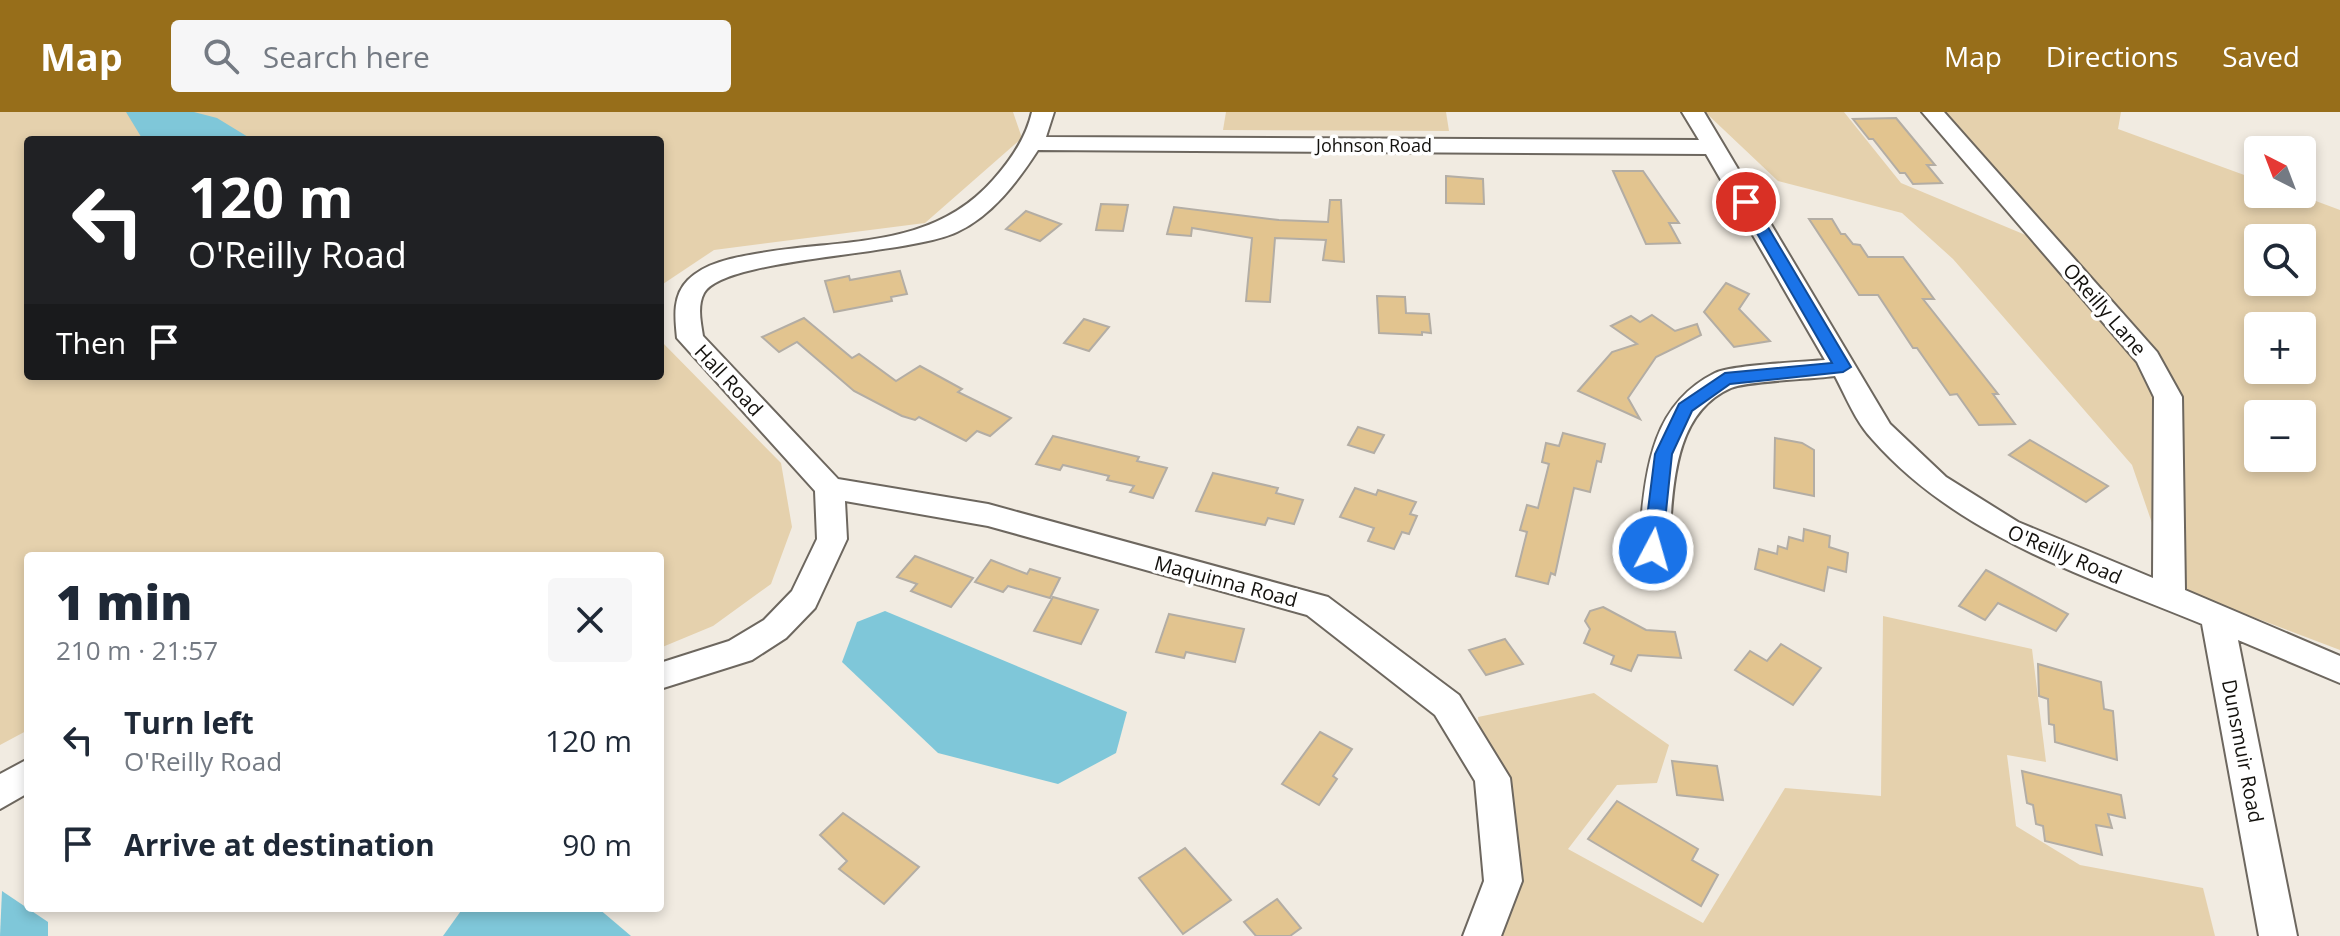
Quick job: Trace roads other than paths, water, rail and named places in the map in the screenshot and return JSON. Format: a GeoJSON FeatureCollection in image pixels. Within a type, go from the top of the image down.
{"type":"FeatureCollection","features":[{"type":"Feature","properties":{"kind":"street","name":"Hall Road"},"geometry":{"type":"LineString","coordinates":[[829,488],[690,338],[687,306],[697,283],[728,267],[778,256],[885,246],[949,228],[992,196],[1034,143],[1043,112]]}},
{"type":"Feature","properties":{"kind":"street","name":"O'Reilly Road"},"geometry":{"type":"LineString","coordinates":[[1693,112],[1880,431],[1936,484],[2007,530],[2169,598]]}},
{"type":"Feature","properties":{"kind":"street","name":"OReilly Lane"},"geometry":{"type":"LineString","coordinates":[[1933,112],[2148,358],[2168,397],[2169,598]]}},
{"type":"Feature","properties":{"kind":"street","name":"Johnson Road"},"geometry":{"type":"LineString","coordinates":[[1034,143],[1714,147]]}},
{"type":"Feature","properties":{"kind":"street"},"geometry":{"type":"LineString","coordinates":[[1653,550],[1664,454],[1685,408],[1725,379],[1843,367]]}},
{"type":"Feature","properties":{"kind":"street"},"geometry":{"type":"LineString","coordinates":[[664,675],[740,651],[775,629],[804,599],[832,539],[829,488]]}},
{"type":"Feature","properties":{"kind":"street","name":"Maquinna Road"},"geometry":{"type":"LineString","coordinates":[[829,488],[988,515],[1317,606],[1447,705],[1492,778],[1503,881],[1482,936]]}},
{"type":"Feature","properties":{"kind":"street"},"geometry":{"type":"LineString","coordinates":[[2169,598],[2340,670]]}},
{"type":"Feature","properties":{"kind":"street","name":"Dunsmuir Road"},"geometry":{"type":"LineString","coordinates":[[2217,617],[2278,936]]}},
{"type":"Feature","properties":{"kind":"street"},"geometry":{"type":"LineString","coordinates":[[0,793],[24,777]]}},
{"type":"Feature","properties":{"kind":"water"},"geometry":{"type":"Polygon","coordinates":[[[126,112],[194,112],[217,118],[246,136],[141,136],[126,112]]]}},
{"type":"Feature","properties":{"kind":"water"},"geometry":{"type":"Polygon","coordinates":[[[885,611],[1127,712],[1116,753],[1058,784],[938,753],[842,662],[857,622],[885,611]]]}},
{"type":"Feature","properties":{"kind":"water"},"geometry":{"type":"Polygon","coordinates":[[[2,891],[24,906],[24,912],[33,912],[48,922],[48,936],[0,936],[2,891]]]}},
{"type":"Feature","properties":{"kind":"water"},"geometry":{"type":"Polygon","coordinates":[[[460,912],[603,912],[631,936],[443,936],[460,912]]]}}]}
